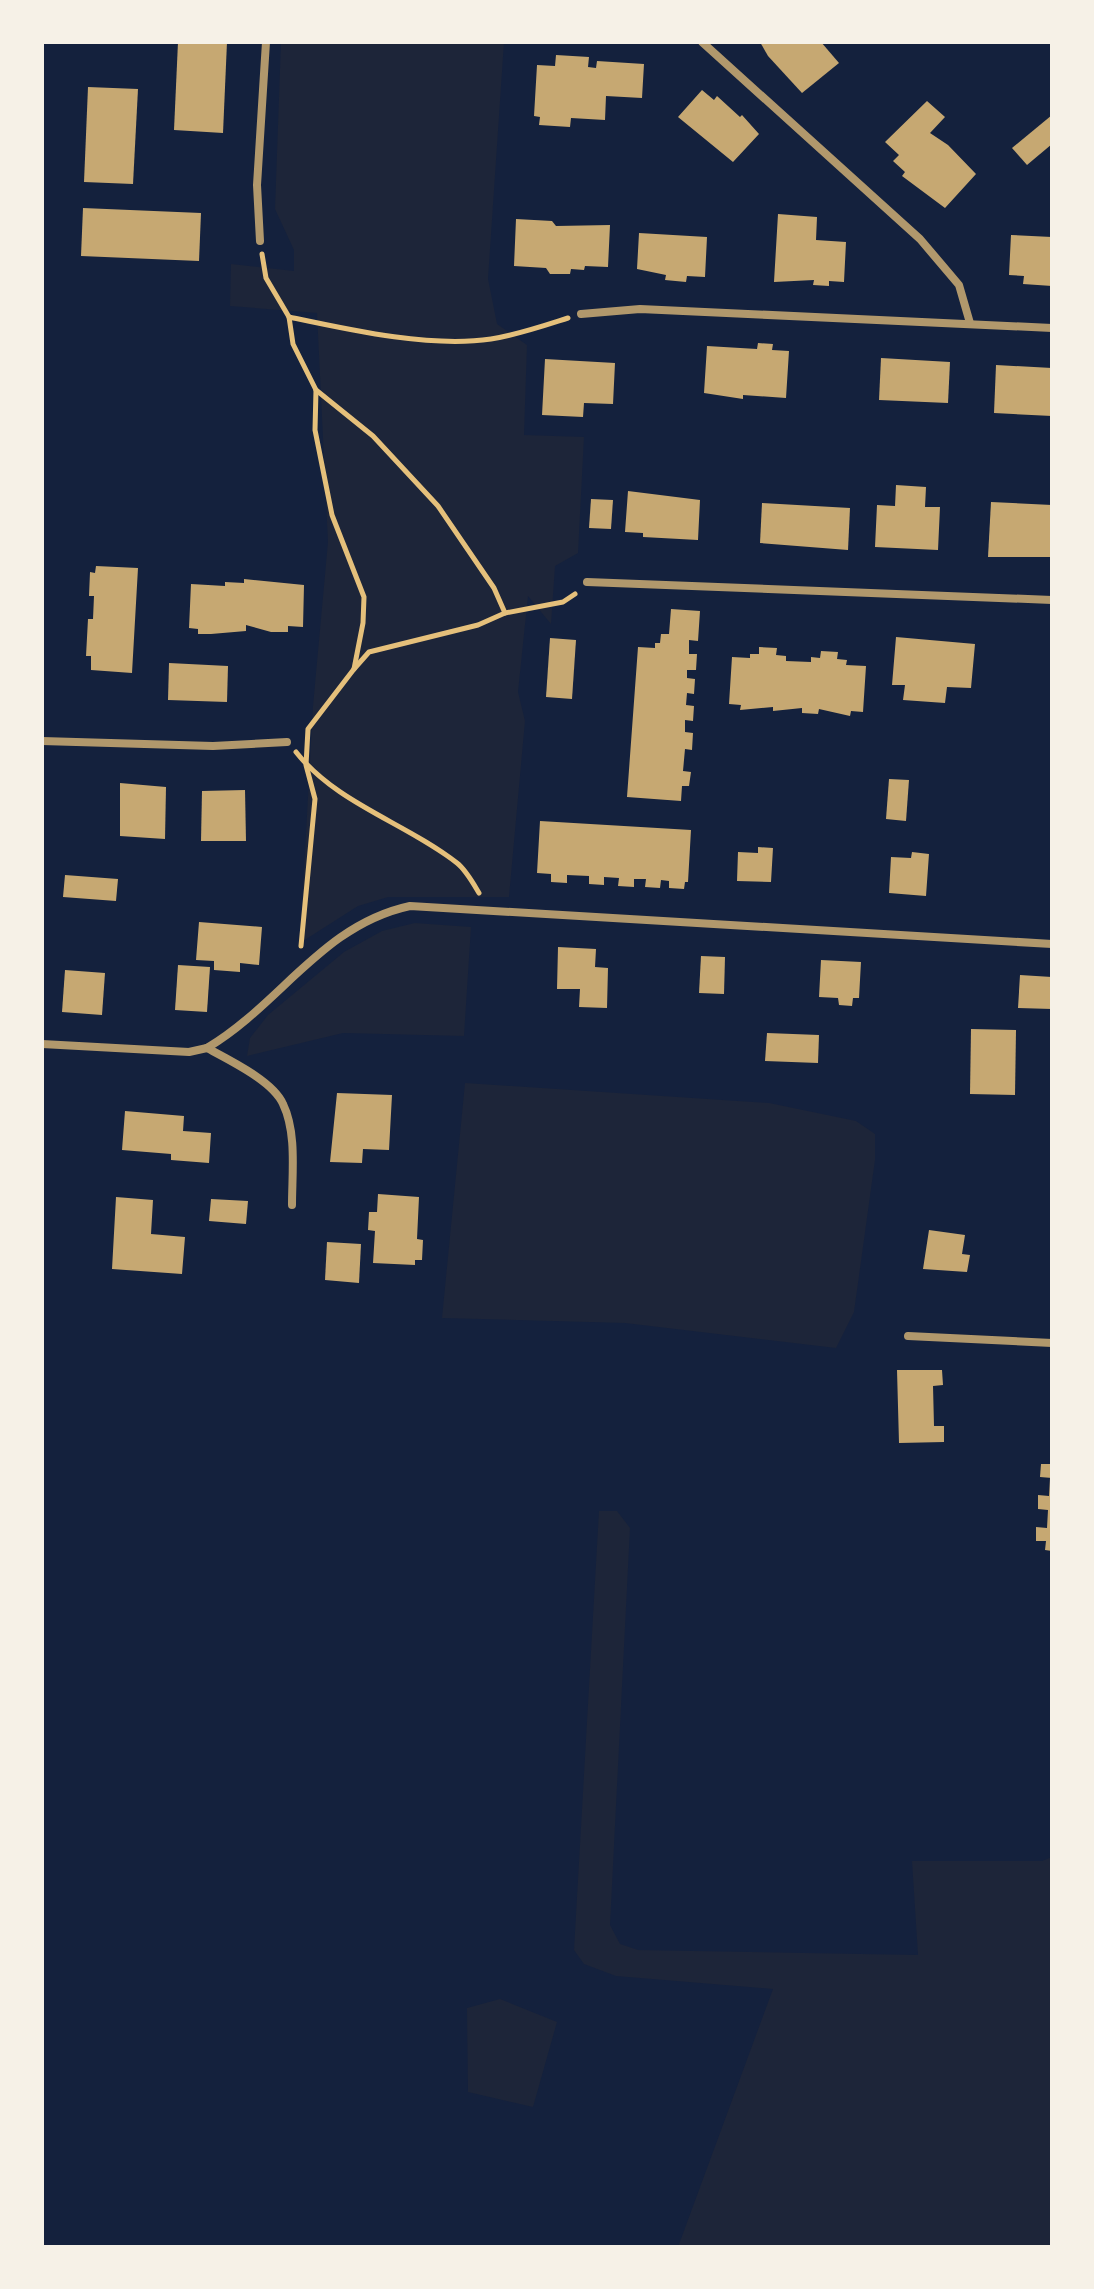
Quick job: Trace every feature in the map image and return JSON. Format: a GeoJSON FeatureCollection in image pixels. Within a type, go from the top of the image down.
{"type":"FeatureCollection","features":[{"type":"Feature","properties":{"kind":"street"},"geometry":{"type":"LineString","coordinates":[[260,241],[257,185],[266,42]]}},
{"type":"Feature","properties":{"kind":"street"},"geometry":{"type":"LineString","coordinates":[[702,42],[920,239],[959,285],[970,323]]}},
{"type":"Feature","properties":{"kind":"street"},"geometry":{"type":"LineString","coordinates":[[581,314],[640,309],[1052,328]]}},
{"type":"Feature","properties":{"kind":"street"},"geometry":{"type":"LineString","coordinates":[[587,582],[1052,600]]}},
{"type":"Feature","properties":{"kind":"street"},"geometry":{"type":"LineString","coordinates":[[42,741],[213,746],[287,742]]}},
{"type":"Feature","properties":{"kind":"street"},"geometry":{"type":"LineString","coordinates":[[42,1044],[189,1052],[207,1048],[341,934],[385,911],[410,906],[1052,944]]}},
{"type":"Feature","properties":{"kind":"street"},"geometry":{"type":"LineString","coordinates":[[207,1048],[255,1076],[283,1102],[290,1133],[292,1205]]}},
{"type":"Feature","properties":{"kind":"street"},"geometry":{"type":"LineString","coordinates":[[908,1336],[1052,1343]]}},
{"type":"Feature","properties":{"kind":"path"},"geometry":{"type":"LineString","coordinates":[[260,241],[266,278],[289,317],[293,344],[316,390],[373,436],[438,506],[494,588],[505,613]]}},
{"type":"Feature","properties":{"kind":"path"},"geometry":{"type":"LineString","coordinates":[[289,317],[340,328],[436,340],[489,339],[581,314]]}},
{"type":"Feature","properties":{"kind":"path"},"geometry":{"type":"LineString","coordinates":[[316,390],[315,430],[332,515],[364,597],[363,623],[354,669]]}},
{"type":"Feature","properties":{"kind":"path"},"geometry":{"type":"LineString","coordinates":[[302,970],[315,799],[306,765],[308,729],[369,652],[478,625],[505,613],[563,602],[587,582]]}},
{"type":"Feature","properties":{"kind":"path"},"geometry":{"type":"LineString","coordinates":[[287,742],[306,765],[359,804],[459,864],[492,911]]}},
{"type":"Feature","properties":{"kind":"shaded area"},"geometry":{"type":"Polygon","coordinates":[[[281,42],[504,42],[488,279],[497,324],[527,345],[524,435],[584,437],[578,553],[555,566],[551,624],[528,596],[518,692],[525,721],[509,897],[388,897],[358,906],[300,943],[313,706],[328,542],[317,313],[230,306],[231,264],[294,271],[294,250],[275,209],[281,42]]]}},
{"type":"Feature","properties":{"kind":"shaded area"},"geometry":{"type":"Polygon","coordinates":[[[415,923],[471,927],[464,1036],[343,1033],[247,1056],[250,1038],[268,1015],[344,952],[382,931],[415,923]]]}},
{"type":"Feature","properties":{"kind":"shaded area"},"geometry":{"type":"Polygon","coordinates":[[[465,1083],[769,1103],[856,1121],[875,1134],[875,1160],[854,1312],[836,1348],[625,1323],[442,1318],[465,1083]]]}},
{"type":"Feature","properties":{"kind":"shaded area"},"geometry":{"type":"Polygon","coordinates":[[[599,1511],[617,1511],[630,1528],[610,1925],[620,1944],[638,1950],[918,1955],[912,1861],[1042,1861],[1052,1857],[1052,2247],[678,2247],[773,1989],[616,1976],[584,1964],[574,1950],[599,1511]]]}},
{"type":"Feature","properties":{"kind":"shaded area"},"geometry":{"type":"Polygon","coordinates":[[[500,1999],[557,2022],[533,2107],[468,2092],[467,2008],[500,1999]]]}},
{"type":"Feature","properties":{"kind":"building"},"geometry":{"type":"Polygon","coordinates":[[[178,42],[227,42],[223,133],[174,130],[178,42]]]}},
{"type":"Feature","properties":{"kind":"building"},"geometry":{"type":"Polygon","coordinates":[[[760,42],[821,42],[839,63],[802,93],[768,56],[760,42]]]}},
{"type":"Feature","properties":{"kind":"building"},"geometry":{"type":"Polygon","coordinates":[[[556,55],[589,57],[588,67],[596,68],[597,61],[644,64],[642,98],[606,96],[605,120],[571,118],[570,127],[539,125],[540,117],[534,116],[537,65],[555,66],[556,55]]]}},
{"type":"Feature","properties":{"kind":"building"},"geometry":{"type":"Polygon","coordinates":[[[88,87],[138,89],[133,184],[84,182],[88,87]]]}},
{"type":"Feature","properties":{"kind":"building"},"geometry":{"type":"Polygon","coordinates":[[[702,90],[714,100],[717,96],[740,117],[742,115],[759,134],[733,162],[678,117],[702,90]]]}},
{"type":"Feature","properties":{"kind":"building"},"geometry":{"type":"Polygon","coordinates":[[[927,101],[945,117],[930,133],[948,145],[976,174],[945,208],[902,176],[905,172],[893,161],[899,155],[885,142],[927,101]]]}},
{"type":"Feature","properties":{"kind":"building"},"geometry":{"type":"Polygon","coordinates":[[[1052,115],[1052,144],[1027,165],[1012,148],[1052,115]]]}},
{"type":"Feature","properties":{"kind":"building"},"geometry":{"type":"Polygon","coordinates":[[[83,208],[201,213],[199,261],[81,256],[83,208]]]}},
{"type":"Feature","properties":{"kind":"building"},"geometry":{"type":"Polygon","coordinates":[[[778,214],[817,217],[816,240],[846,242],[844,282],[829,281],[829,286],[813,285],[814,280],[774,282],[778,214]]]}},
{"type":"Feature","properties":{"kind":"building"},"geometry":{"type":"Polygon","coordinates":[[[516,219],[552,221],[556,226],[610,225],[608,267],[585,266],[584,270],[571,269],[570,274],[550,274],[546,268],[514,266],[516,219]]]}},
{"type":"Feature","properties":{"kind":"building"},"geometry":{"type":"Polygon","coordinates":[[[639,233],[707,237],[705,277],[687,276],[686,282],[665,280],[666,275],[637,269],[639,233]]]}},
{"type":"Feature","properties":{"kind":"building"},"geometry":{"type":"Polygon","coordinates":[[[1011,235],[1052,237],[1052,286],[1023,284],[1024,276],[1009,275],[1011,235]]]}},
{"type":"Feature","properties":{"kind":"building"},"geometry":{"type":"Polygon","coordinates":[[[758,343],[773,344],[772,350],[789,351],[786,398],[743,395],[743,399],[704,393],[707,346],[757,349],[758,343]]]}},
{"type":"Feature","properties":{"kind":"building"},"geometry":{"type":"Polygon","coordinates":[[[881,358],[950,362],[948,403],[879,400],[881,358]]]}},
{"type":"Feature","properties":{"kind":"building"},"geometry":{"type":"Polygon","coordinates":[[[545,359],[615,363],[613,404],[584,403],[583,417],[542,415],[545,359]]]}},
{"type":"Feature","properties":{"kind":"building"},"geometry":{"type":"Polygon","coordinates":[[[996,365],[1052,368],[1052,416],[994,413],[996,365]]]}},
{"type":"Feature","properties":{"kind":"building"},"geometry":{"type":"Polygon","coordinates":[[[896,485],[926,487],[925,507],[940,507],[938,550],[875,547],[877,505],[895,506],[896,485]]]}},
{"type":"Feature","properties":{"kind":"building"},"geometry":{"type":"Polygon","coordinates":[[[628,491],[700,500],[698,540],[643,537],[643,533],[625,532],[628,491]]]}},
{"type":"Feature","properties":{"kind":"building"},"geometry":{"type":"Polygon","coordinates":[[[591,499],[613,500],[611,529],[589,528],[591,499]]]}},
{"type":"Feature","properties":{"kind":"building"},"geometry":{"type":"Polygon","coordinates":[[[991,502],[1052,505],[1052,557],[988,557],[991,502]]]}},
{"type":"Feature","properties":{"kind":"building"},"geometry":{"type":"Polygon","coordinates":[[[762,503],[850,508],[848,550],[760,543],[762,503]]]}},
{"type":"Feature","properties":{"kind":"building"},"geometry":{"type":"Polygon","coordinates":[[[96,566],[138,568],[132,673],[91,670],[91,656],[86,656],[88,619],[93,619],[94,596],[89,596],[90,572],[95,573],[96,566]]]}},
{"type":"Feature","properties":{"kind":"building"},"geometry":{"type":"Polygon","coordinates":[[[244,579],[304,585],[303,627],[288,626],[288,632],[271,632],[246,625],[246,631],[211,634],[198,634],[198,629],[189,628],[191,584],[225,586],[225,582],[244,583],[244,579]]]}},
{"type":"Feature","properties":{"kind":"building"},"geometry":{"type":"Polygon","coordinates":[[[671,609],[700,611],[698,641],[689,640],[689,654],[697,654],[696,670],[687,670],[687,678],[695,679],[694,694],[687,693],[686,705],[694,706],[693,721],[685,720],[685,732],[693,733],[692,750],[685,749],[683,771],[691,772],[689,786],[682,786],[681,801],[627,797],[638,647],[655,648],[655,643],[660,643],[661,634],[669,634],[671,609]]]}},
{"type":"Feature","properties":{"kind":"building"},"geometry":{"type":"Polygon","coordinates":[[[896,637],[975,644],[971,688],[947,687],[945,703],[903,700],[905,685],[892,685],[896,637]]]}},
{"type":"Feature","properties":{"kind":"building"},"geometry":{"type":"Polygon","coordinates":[[[550,638],[576,640],[572,699],[546,697],[550,638]]]}},
{"type":"Feature","properties":{"kind":"building"},"geometry":{"type":"Polygon","coordinates":[[[759,647],[777,648],[776,655],[786,656],[786,661],[811,662],[811,657],[820,658],[821,651],[838,652],[837,659],[847,660],[846,665],[866,666],[863,712],[851,711],[850,716],[819,709],[818,714],[802,713],[802,708],[740,710],[741,705],[729,704],[732,657],[750,658],[750,654],[759,654],[759,647]]]}},
{"type":"Feature","properties":{"kind":"building"},"geometry":{"type":"Polygon","coordinates":[[[169,663],[228,666],[227,702],[168,700],[169,663]]]}},
{"type":"Feature","properties":{"kind":"building"},"geometry":{"type":"Polygon","coordinates":[[[889,779],[909,780],[906,821],[886,819],[889,779]]]}},
{"type":"Feature","properties":{"kind":"building"},"geometry":{"type":"Polygon","coordinates":[[[120,783],[166,787],[165,839],[120,836],[120,783]]]}},
{"type":"Feature","properties":{"kind":"building"},"geometry":{"type":"Polygon","coordinates":[[[245,790],[246,841],[201,841],[202,791],[245,790]]]}},
{"type":"Feature","properties":{"kind":"building"},"geometry":{"type":"Polygon","coordinates":[[[540,821],[691,830],[688,882],[685,882],[684,889],[669,888],[669,881],[661,880],[660,888],[645,887],[646,879],[634,879],[634,887],[618,886],[619,878],[604,877],[604,885],[589,884],[589,876],[567,875],[567,883],[551,882],[551,874],[537,873],[540,821]]]}},
{"type":"Feature","properties":{"kind":"building"},"geometry":{"type":"Polygon","coordinates":[[[758,847],[773,848],[771,882],[737,881],[738,852],[758,853],[758,847]]]}},
{"type":"Feature","properties":{"kind":"building"},"geometry":{"type":"Polygon","coordinates":[[[912,852],[929,854],[926,896],[889,893],[891,857],[911,858],[912,852]]]}},
{"type":"Feature","properties":{"kind":"building"},"geometry":{"type":"Polygon","coordinates":[[[65,875],[118,879],[116,901],[63,897],[65,875]]]}},
{"type":"Feature","properties":{"kind":"building"},"geometry":{"type":"Polygon","coordinates":[[[199,922],[262,927],[259,965],[240,963],[240,972],[214,970],[214,961],[196,960],[199,922]]]}},
{"type":"Feature","properties":{"kind":"building"},"geometry":{"type":"Polygon","coordinates":[[[558,947],[596,949],[595,967],[608,968],[607,1008],[579,1007],[580,989],[557,989],[558,947]]]}},
{"type":"Feature","properties":{"kind":"building"},"geometry":{"type":"Polygon","coordinates":[[[701,956],[725,957],[724,994],[699,993],[701,956]]]}},
{"type":"Feature","properties":{"kind":"building"},"geometry":{"type":"Polygon","coordinates":[[[821,960],[861,962],[859,998],[853,998],[852,1006],[839,1005],[838,998],[819,997],[821,960]]]}},
{"type":"Feature","properties":{"kind":"building"},"geometry":{"type":"Polygon","coordinates":[[[178,965],[210,967],[207,1012],[175,1010],[178,965]]]}},
{"type":"Feature","properties":{"kind":"building"},"geometry":{"type":"Polygon","coordinates":[[[65,970],[105,973],[102,1015],[62,1012],[65,970]]]}},
{"type":"Feature","properties":{"kind":"building"},"geometry":{"type":"Polygon","coordinates":[[[1020,975],[1052,977],[1052,1009],[1018,1008],[1020,975]]]}},
{"type":"Feature","properties":{"kind":"building"},"geometry":{"type":"Polygon","coordinates":[[[971,1029],[1016,1030],[1015,1095],[970,1094],[971,1029]]]}},
{"type":"Feature","properties":{"kind":"building"},"geometry":{"type":"Polygon","coordinates":[[[767,1033],[819,1035],[818,1063],[765,1061],[767,1033]]]}},
{"type":"Feature","properties":{"kind":"building"},"geometry":{"type":"Polygon","coordinates":[[[337,1093],[392,1095],[389,1150],[363,1149],[362,1163],[330,1162],[337,1093]]]}},
{"type":"Feature","properties":{"kind":"building"},"geometry":{"type":"Polygon","coordinates":[[[125,1111],[184,1116],[183,1131],[211,1133],[209,1163],[171,1160],[171,1154],[122,1150],[125,1111]]]}},
{"type":"Feature","properties":{"kind":"building"},"geometry":{"type":"Polygon","coordinates":[[[378,1194],[419,1197],[417,1239],[423,1240],[422,1260],[415,1260],[415,1265],[373,1263],[375,1231],[368,1230],[369,1212],[377,1212],[378,1194]]]}},
{"type":"Feature","properties":{"kind":"building"},"geometry":{"type":"Polygon","coordinates":[[[116,1197],[153,1200],[151,1234],[185,1237],[182,1274],[112,1269],[116,1197]]]}},
{"type":"Feature","properties":{"kind":"building"},"geometry":{"type":"Polygon","coordinates":[[[211,1199],[248,1201],[246,1224],[209,1221],[211,1199]]]}},
{"type":"Feature","properties":{"kind":"building"},"geometry":{"type":"Polygon","coordinates":[[[929,1230],[965,1235],[962,1254],[970,1255],[967,1272],[923,1269],[929,1230]]]}},
{"type":"Feature","properties":{"kind":"building"},"geometry":{"type":"Polygon","coordinates":[[[327,1242],[361,1244],[359,1283],[325,1280],[327,1242]]]}},
{"type":"Feature","properties":{"kind":"building"},"geometry":{"type":"Polygon","coordinates":[[[897,1370],[942,1370],[943,1385],[933,1386],[934,1426],[944,1426],[944,1442],[899,1443],[897,1370]]]}},
{"type":"Feature","properties":{"kind":"building"},"geometry":{"type":"Polygon","coordinates":[[[1041,1464],[1052,1464],[1052,1478],[1040,1477],[1041,1464]]]}},
{"type":"Feature","properties":{"kind":"building"},"geometry":{"type":"Polygon","coordinates":[[[1050,1478],[1052,1551],[1045,1550],[1046,1541],[1036,1541],[1036,1527],[1047,1528],[1048,1510],[1038,1509],[1038,1495],[1049,1496],[1050,1478]]]}}]}
